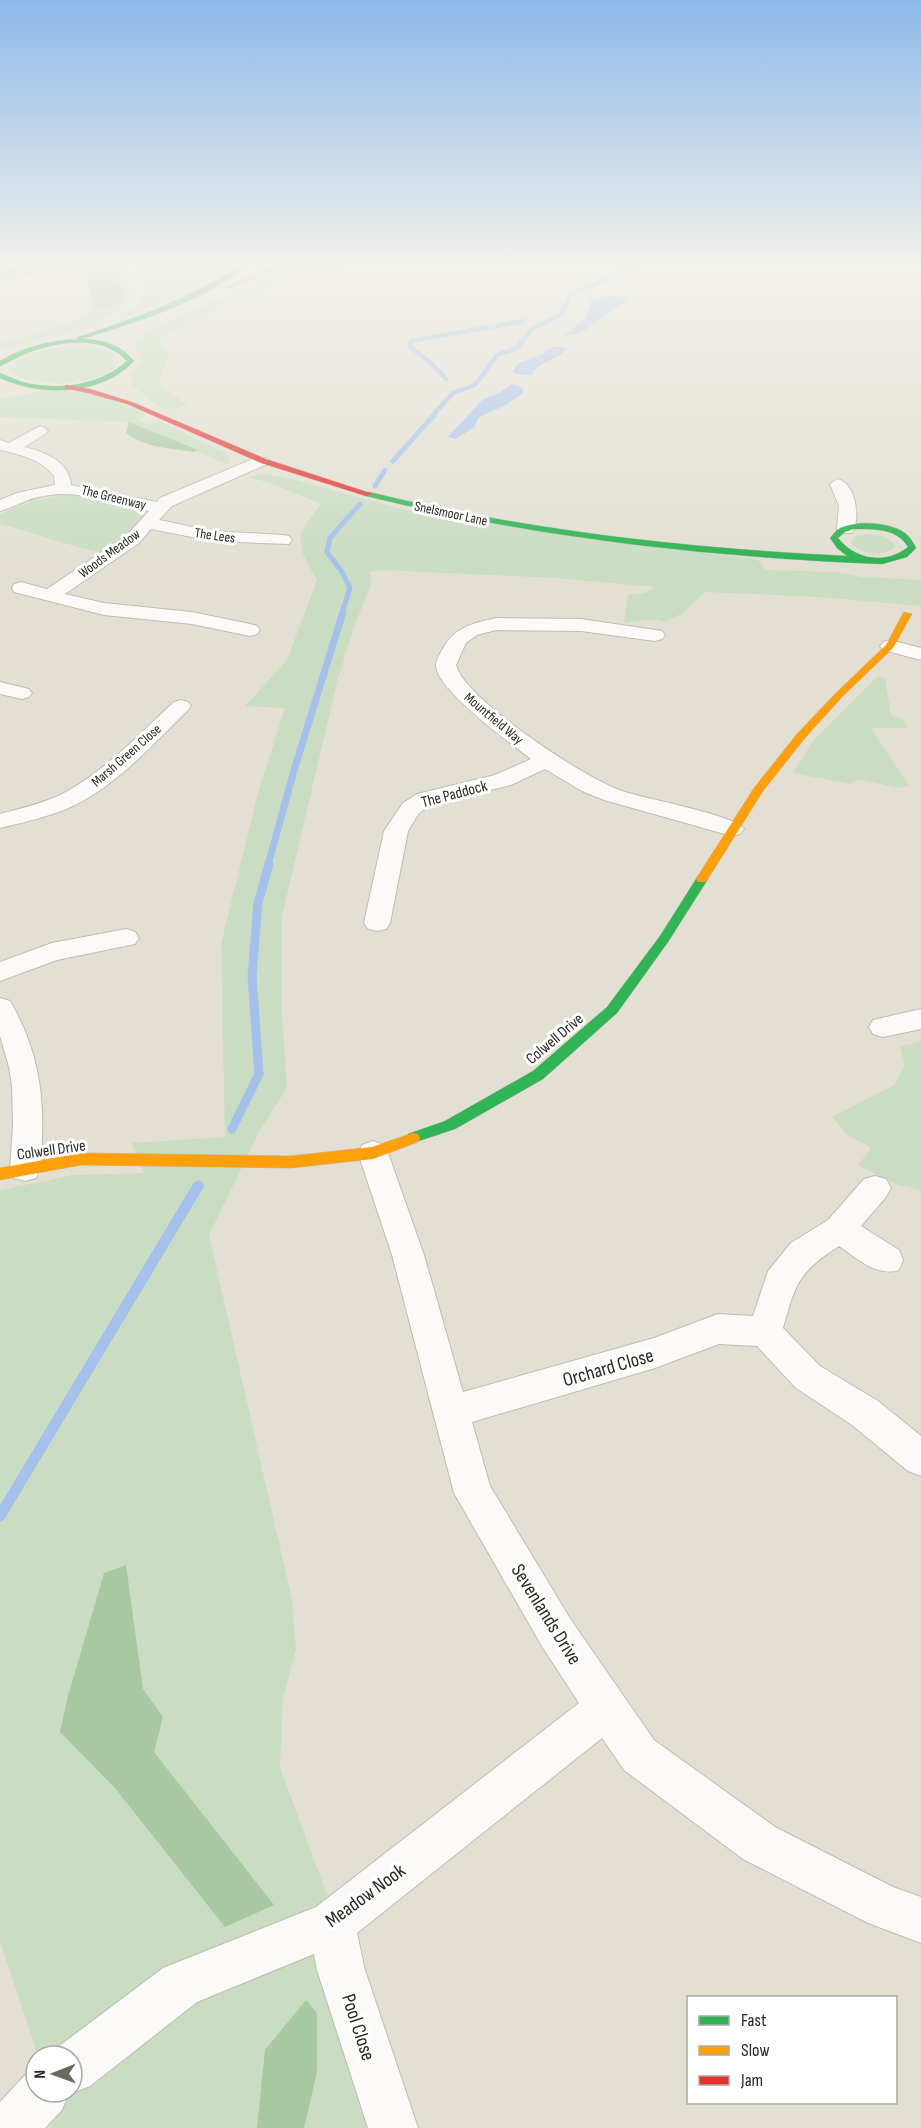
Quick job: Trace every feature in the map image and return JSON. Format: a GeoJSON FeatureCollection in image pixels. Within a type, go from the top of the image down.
{"type":"FeatureCollection","features":[{"type":"Feature","properties":{"kind":"main road"},"geometry":{"type":"LineString","coordinates":[[0,375],[18,384],[66,387],[99,381],[128,380],[129,361]]}},
{"type":"Feature","properties":{"kind":"main road","name":"Snelsmoor Lane"},"geometry":{"type":"LineString","coordinates":[[128,380],[151,408]]}},
{"type":"Feature","properties":{"kind":"main road"},"geometry":{"type":"LineString","coordinates":[[5,394],[42,387]]}},
{"type":"Feature","properties":{"kind":"main road","name":"Snelsmoor Lane"},"geometry":{"type":"LineString","coordinates":[[66,387],[108,393],[151,408],[261,461],[319,480],[384,498],[530,529],[639,545],[711,551],[887,561],[905,557]]}},
{"type":"Feature","properties":{"kind":"main road","name":"Snelsmoor Lane"},"geometry":{"type":"LineString","coordinates":[[767,553],[863,526],[882,528],[900,534]]}},
{"type":"Feature","properties":{"kind":"main road"},"geometry":{"type":"LineString","coordinates":[[842,531],[834,538],[835,544],[841,550],[865,559]]}},
{"type":"Feature","properties":{"kind":"main road"},"geometry":{"type":"LineString","coordinates":[[900,534],[921,538]]}},
{"type":"Feature","properties":{"kind":"main road"},"geometry":{"type":"LineString","coordinates":[[900,534],[911,543],[910,553],[905,557]]}},
{"type":"Feature","properties":{"kind":"main road"},"geometry":{"type":"LineString","coordinates":[[905,557],[921,557]]}},
{"type":"Feature","properties":{"kind":"main road","name":"Colwell Drive"},"geometry":{"type":"LineString","coordinates":[[13,1171],[81,1159],[291,1162],[374,1153],[450,1125],[538,1075],[612,1010],[668,933],[758,790],[801,736],[890,646],[908,614]]}},
{"type":"Feature","properties":{"kind":"street"},"geometry":{"type":"LineString","coordinates":[[5,447],[40,431]]}},
{"type":"Feature","properties":{"kind":"street"},"geometry":{"type":"LineString","coordinates":[[5,447],[34,455],[57,469],[62,475],[63,488]]}},
{"type":"Feature","properties":{"kind":"street","name":"Woods Meadow"},"geometry":{"type":"LineString","coordinates":[[49,596],[133,539],[159,508],[171,499],[261,461]]}},
{"type":"Feature","properties":{"kind":"street"},"geometry":{"type":"LineString","coordinates":[[838,484],[847,501],[849,520],[842,531]]}},
{"type":"Feature","properties":{"kind":"street","name":"The Greenway"},"geometry":{"type":"LineString","coordinates":[[0,506],[23,496],[63,488],[95,491],[159,508]]}},
{"type":"Feature","properties":{"kind":"street"},"geometry":{"type":"LineString","coordinates":[[847,501],[882,528]]}},
{"type":"Feature","properties":{"kind":"street","name":"The Lees"},"geometry":{"type":"LineString","coordinates":[[147,523],[212,536],[284,540]]}},
{"type":"Feature","properties":{"kind":"street","name":"Woods Meadow"},"geometry":{"type":"LineString","coordinates":[[21,588],[104,609],[192,618],[250,630]]}},
{"type":"Feature","properties":{"kind":"street","name":"Mountfield Way"},"geometry":{"type":"LineString","coordinates":[[655,635],[595,626],[496,624],[470,631],[454,644],[446,665],[457,687],[546,761],[599,790],[638,804],[685,814],[732,829]]}},
{"type":"Feature","properties":{"kind":"street"},"geometry":{"type":"LineString","coordinates":[[890,646],[921,654]]}},
{"type":"Feature","properties":{"kind":"street"},"geometry":{"type":"LineString","coordinates":[[5,681],[22,693]]}},
{"type":"Feature","properties":{"kind":"street","name":"Marsh Green Close"},"geometry":{"type":"LineString","coordinates":[[0,821],[40,810],[73,797],[88,788],[141,744],[181,706]]}},
{"type":"Feature","properties":{"kind":"street"},"geometry":{"type":"LineString","coordinates":[[141,744],[167,746]]}},
{"type":"Feature","properties":{"kind":"street","name":"The Paddock"},"geometry":{"type":"LineString","coordinates":[[377,923],[396,831],[400,821],[415,804],[425,799],[503,780],[546,761]]}},
{"type":"Feature","properties":{"kind":"street"},"geometry":{"type":"LineString","coordinates":[[0,972],[52,952],[126,938]]}},
{"type":"Feature","properties":{"kind":"street"},"geometry":{"type":"LineString","coordinates":[[0,1008],[19,1044],[30,1103],[13,1171]]}},
{"type":"Feature","properties":{"kind":"street"},"geometry":{"type":"LineString","coordinates":[[884,1027],[921,1019]]}},
{"type":"Feature","properties":{"kind":"street","name":"Sevenlands Drive"},"geometry":{"type":"LineString","coordinates":[[374,1153],[408,1255],[472,1493],[557,1634],[639,1755],[759,1843],[884,1907],[921,1920]]}},
{"type":"Feature","properties":{"kind":"street"},"geometry":{"type":"LineString","coordinates":[[875,1188],[839,1229],[802,1253],[780,1281],[765,1332],[808,1377],[865,1413],[921,1459]]}},
{"type":"Feature","properties":{"kind":"street"},"geometry":{"type":"LineString","coordinates":[[839,1229],[887,1260]]}},
{"type":"Feature","properties":{"kind":"street","name":"Orchard Close"},"geometry":{"type":"LineString","coordinates":[[450,1412],[656,1353],[718,1329],[765,1332]]}},
{"type":"Feature","properties":{"kind":"street","name":"Meadow Nook"},"geometry":{"type":"LineString","coordinates":[[84,2059],[180,1985],[332,1924],[607,1707]]}},
{"type":"Feature","properties":{"kind":"street","name":"Pool Close"},"geometry":{"type":"LineString","coordinates":[[332,1924],[341,1970],[393,2128]]}},
{"type":"Feature","properties":{"kind":"street"},"geometry":{"type":"LineString","coordinates":[[11,2128],[33,2104]]}},
{"type":"Feature","properties":{"kind":"green space"},"geometry":{"type":"Polygon","coordinates":[[[16,361],[119,362],[111,370],[99,376],[67,383],[34,381],[20,377],[11,371],[11,365],[16,361]]]}},
{"type":"Feature","properties":{"kind":"green space"},"geometry":{"type":"Polygon","coordinates":[[[141,361],[166,361],[159,383],[188,406],[163,410],[132,385],[131,376],[141,361]]]}},
{"type":"Feature","properties":{"kind":"green space"},"geometry":{"type":"Polygon","coordinates":[[[43,391],[84,393],[122,403],[147,415],[138,419],[149,424],[159,421],[227,454],[228,465],[129,422],[0,417],[0,399],[43,391]]]}},
{"type":"Feature","properties":{"kind":"green space"},"geometry":{"type":"Polygon","coordinates":[[[129,422],[198,450],[193,452],[141,442],[126,433],[129,422]]]}},
{"type":"Feature","properties":{"kind":"green space"},"geometry":{"type":"Polygon","coordinates":[[[261,474],[281,476],[406,510],[758,560],[766,570],[835,572],[862,577],[921,580],[921,606],[818,597],[705,592],[683,613],[665,622],[650,620],[624,623],[628,595],[645,593],[655,587],[555,578],[382,570],[369,572],[372,582],[338,678],[282,916],[282,1011],[287,1088],[259,1132],[209,1235],[292,1600],[296,1649],[283,1699],[280,1768],[414,2128],[49,2128],[55,2119],[51,2104],[84,2104],[84,2044],[34,2044],[0,1941],[0,1190],[74,1175],[144,1173],[132,1143],[225,1137],[221,944],[258,793],[285,708],[245,706],[287,660],[317,580],[304,557],[300,541],[305,526],[321,504],[273,484],[248,477],[261,474]]]}},
{"type":"Feature","properties":{"kind":"green space"},"geometry":{"type":"Polygon","coordinates":[[[71,495],[104,499],[144,515],[134,530],[106,553],[0,524],[0,515],[26,503],[71,495]]]}},
{"type":"Feature","properties":{"kind":"green space"},"geometry":{"type":"Polygon","coordinates":[[[867,534],[883,536],[895,544],[895,547],[884,553],[872,553],[860,550],[851,543],[854,537],[867,534]]]}},
{"type":"Feature","properties":{"kind":"green space"},"geometry":{"type":"Polygon","coordinates":[[[878,676],[885,678],[891,715],[903,719],[908,728],[871,728],[909,786],[898,788],[859,779],[851,784],[793,773],[813,741],[878,676]]]}},
{"type":"Feature","properties":{"kind":"green space"},"geometry":{"type":"Polygon","coordinates":[[[921,1042],[921,1190],[898,1185],[858,1165],[871,1148],[846,1134],[832,1117],[894,1085],[905,1066],[900,1046],[921,1042]]]}},
{"type":"Feature","properties":{"kind":"green space"},"geometry":{"type":"Polygon","coordinates":[[[126,1565],[143,1689],[163,1717],[154,1752],[274,1905],[225,1927],[115,1788],[60,1732],[68,1696],[104,1573],[126,1565]]]}},
{"type":"Feature","properties":{"kind":"green space"},"geometry":{"type":"Polygon","coordinates":[[[306,2000],[317,2013],[317,2072],[304,2128],[257,2128],[265,2050],[306,2000]]]}},
{"type":"Feature","properties":{"kind":"water"},"geometry":{"type":"Polygon","coordinates":[[[524,361],[548,361],[539,366],[531,375],[515,374],[513,371],[517,364],[524,361]]]}},
{"type":"Feature","properties":{"kind":"water"},"geometry":{"type":"Polygon","coordinates":[[[512,384],[523,388],[523,393],[504,406],[479,417],[474,427],[456,439],[448,437],[482,400],[501,392],[512,384]]]}},
{"type":"Feature","properties":{"kind":"waterway"},"geometry":{"type":"LineString","coordinates":[[429,361],[446,379]]}},
{"type":"Feature","properties":{"kind":"waterway"},"geometry":{"type":"LineString","coordinates":[[432,416],[453,393],[475,385],[492,361]]}},
{"type":"Feature","properties":{"kind":"waterway"},"geometry":{"type":"LineString","coordinates":[[393,461],[434,415]]}},
{"type":"Feature","properties":{"kind":"waterway"},"geometry":{"type":"LineString","coordinates":[[375,486],[385,470]]}},
{"type":"Feature","properties":{"kind":"waterway"},"geometry":{"type":"LineString","coordinates":[[342,613],[350,588],[342,572],[327,552],[330,538],[360,504]]}},
{"type":"Feature","properties":{"kind":"waterway"},"geometry":{"type":"LineString","coordinates":[[268,865],[295,767],[343,612]]}},
{"type":"Feature","properties":{"kind":"waterway"},"geometry":{"type":"LineString","coordinates":[[232,1129],[259,1074],[252,976],[258,903],[269,864]]}},
{"type":"Feature","properties":{"kind":"waterway"},"geometry":{"type":"LineString","coordinates":[[0,1516],[198,1186]]}},
{"type":"Feature","properties":{"kind":"traffic: fast"},"geometry":{"type":"LineString","coordinates":[[0,364],[4,361]]}},
{"type":"Feature","properties":{"kind":"traffic: fast"},"geometry":{"type":"LineString","coordinates":[[0,375],[14,382],[31,386],[68,388],[104,379],[131,361]]}},
{"type":"Feature","properties":{"kind":"traffic: fast"},"geometry":{"type":"LineString","coordinates":[[369,494],[493,522],[615,541],[738,552],[865,559]]}},
{"type":"Feature","properties":{"kind":"traffic: fast"},"geometry":{"type":"LineString","coordinates":[[854,527],[888,528],[902,535],[912,548],[904,555],[894,559],[871,561],[859,558],[840,547],[834,538],[842,530],[854,527]]}},
{"type":"Feature","properties":{"kind":"traffic: fast"},"geometry":{"type":"LineString","coordinates":[[413,1138],[450,1125],[538,1075],[612,1010],[664,939],[702,879]]}},
{"type":"Feature","properties":{"kind":"traffic: slow"},"geometry":{"type":"LineString","coordinates":[[702,879],[758,790],[801,736],[839,695],[890,646],[907,614]]}},
{"type":"Feature","properties":{"kind":"traffic: slow"},"geometry":{"type":"LineString","coordinates":[[0,1174],[81,1159],[291,1162],[373,1153],[413,1138]]}},
{"type":"Feature","properties":{"kind":"traffic: jam"},"geometry":{"type":"LineString","coordinates":[[66,387],[130,403],[264,461],[369,494]]}}]}
